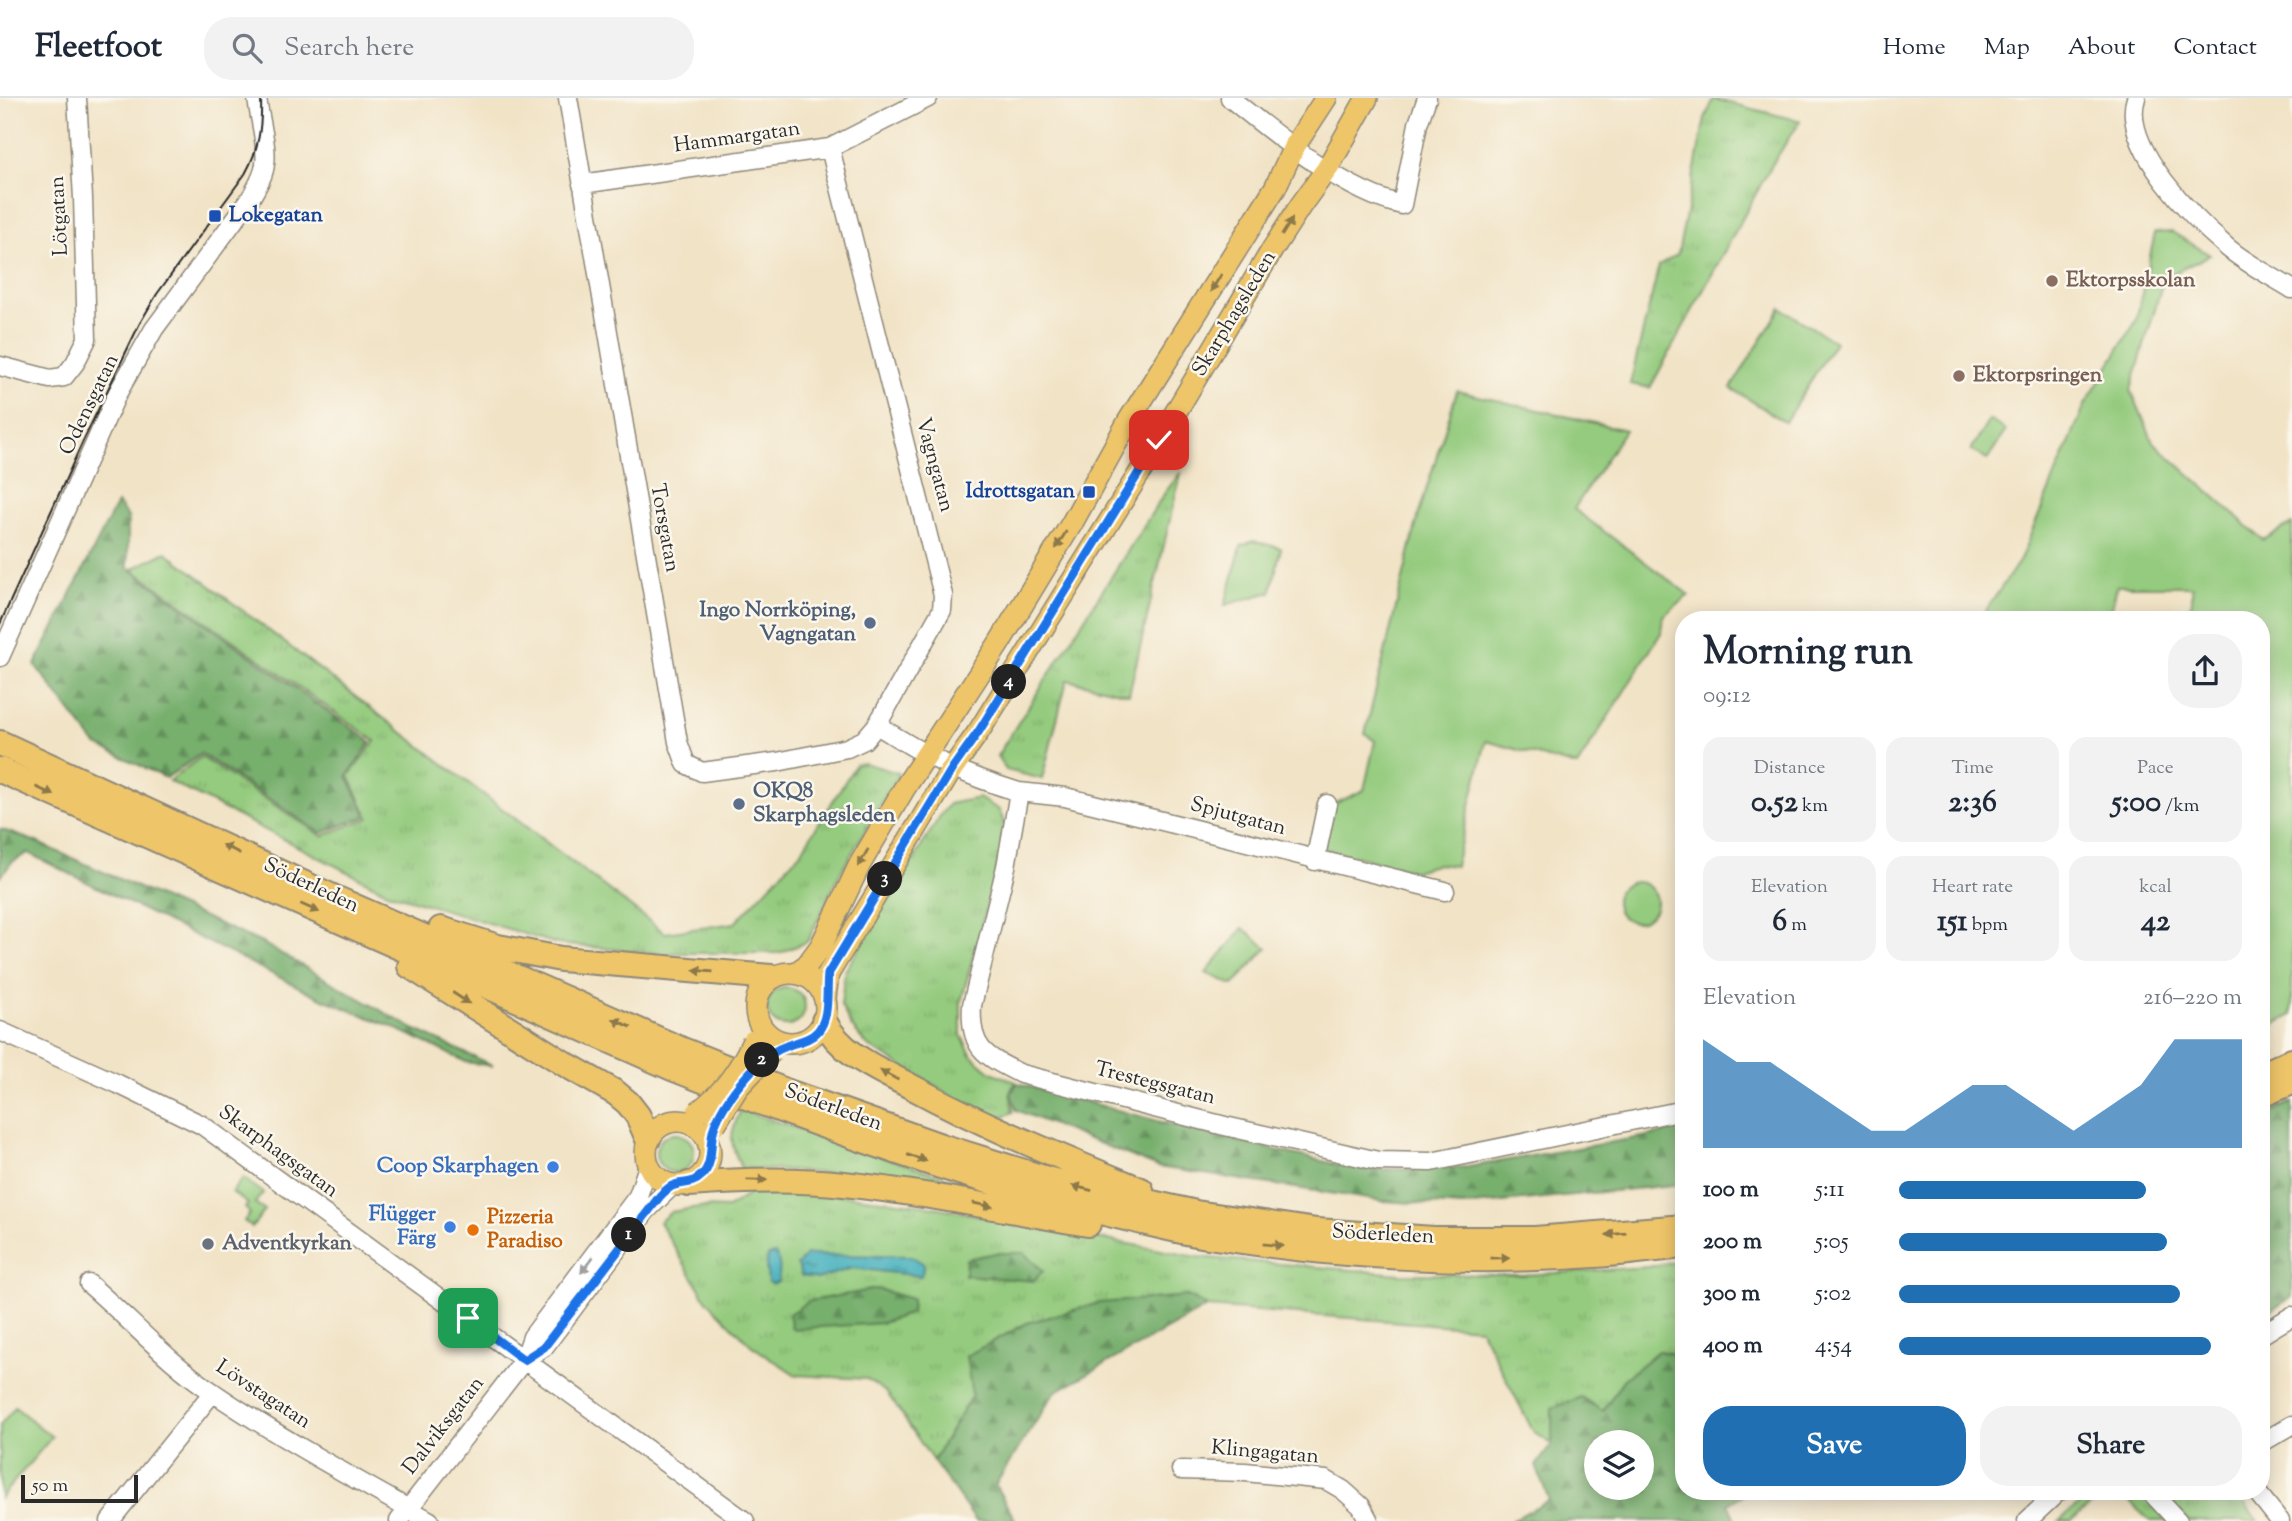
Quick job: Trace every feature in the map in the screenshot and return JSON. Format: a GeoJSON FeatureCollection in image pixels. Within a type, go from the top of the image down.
{"type":"FeatureCollection","features":[{"type":"Feature","properties":{"kind":"highway","name":"Söderleden"},"geometry":{"type":"LineString","coordinates":[[0,743],[339,910],[672,1068],[944,1168],[1063,1203],[1398,1257],[1592,1255],[1675,1247]]}},
{"type":"Feature","properties":{"kind":"highway","name":"Söderleden"},"geometry":{"type":"LineString","coordinates":[[0,770],[339,910]]}},
{"type":"Feature","properties":{"kind":"highway"},"geometry":{"type":"LineString","coordinates":[[339,910],[561,960],[771,977]]}},
{"type":"Feature","properties":{"kind":"highway"},"geometry":{"type":"LineString","coordinates":[[339,910],[565,1064],[616,1093],[638,1116],[648,1139]]}},
{"type":"Feature","properties":{"kind":"highway"},"geometry":{"type":"LineString","coordinates":[[825,1010],[830,1033],[847,1050],[970,1119],[1201,1225]]}},
{"type":"Feature","properties":{"kind":"highway"},"geometry":{"type":"LineString","coordinates":[[2270,1071],[2292,1061]]}},
{"type":"Feature","properties":{"kind":"highway"},"geometry":{"type":"LineString","coordinates":[[2270,1091],[2292,1082]]}},
{"type":"Feature","properties":{"kind":"highway"},"geometry":{"type":"LineString","coordinates":[[681,1184],[752,1180],[842,1184],[942,1197],[1137,1232],[1201,1225]]}},
{"type":"Feature","properties":{"kind":"highway","name":"Söderleden"},"geometry":{"type":"LineString","coordinates":[[1201,1225],[1434,1239],[1535,1239],[1675,1228]]}},
{"type":"Feature","properties":{"kind":"main road","name":"Skarphagsleden"},"geometry":{"type":"LineString","coordinates":[[797,972],[807,965],[821,946],[860,864],[925,755],[998,645],[1072,523],[1128,422],[1268,200],[1294,147],[1326,98]]}},
{"type":"Feature","properties":{"kind":"main road","name":"Skarphagsleden"},"geometry":{"type":"LineString","coordinates":[[825,1010],[828,974],[952,769],[979,731],[1142,469],[1279,239],[1327,169],[1367,98]]}},
{"type":"Feature","properties":{"kind":"main road"},"geometry":{"type":"LineString","coordinates":[[677,1120],[694,1124],[704,1133],[716,1096],[746,1057],[762,1047],[808,1039],[818,1031],[825,1010],[820,986],[810,977],[797,972],[771,977],[758,991],[754,1008],[762,1047]]}},
{"type":"Feature","properties":{"kind":"main road"},"geometry":{"type":"LineString","coordinates":[[756,1018],[769,1036],[780,1042],[792,1043]]}},
{"type":"Feature","properties":{"kind":"main road"},"geometry":{"type":"LineString","coordinates":[[677,1120],[708,1126],[710,1158],[702,1175],[681,1184],[660,1181],[648,1166],[645,1154],[648,1139],[663,1124],[677,1120]]}},
{"type":"Feature","properties":{"kind":"street","name":"Lötgatan"},"geometry":{"type":"LineString","coordinates":[[0,366],[50,379],[64,377],[87,340],[77,98]]}},
{"type":"Feature","properties":{"kind":"street","name":"Odensgatan"},"geometry":{"type":"LineString","coordinates":[[0,657],[117,394],[154,330],[232,224],[249,178],[260,124],[257,98]]}},
{"type":"Feature","properties":{"kind":"street","name":"Torsgatan"},"geometry":{"type":"LineString","coordinates":[[568,98],[678,742],[686,764],[702,772],[777,762],[847,748],[864,740],[877,724]]}},
{"type":"Feature","properties":{"kind":"street","name":"Hammargatan"},"geometry":{"type":"LineString","coordinates":[[582,184],[830,148],[928,98]]}},
{"type":"Feature","properties":{"kind":"street"},"geometry":{"type":"LineString","coordinates":[[1230,98],[1284,142],[1359,190],[1402,205],[1418,124],[1427,98]]}},
{"type":"Feature","properties":{"kind":"street"},"geometry":{"type":"LineString","coordinates":[[2136,98],[2134,117],[2137,131],[2150,160],[2173,191],[2195,217],[2230,250],[2292,289]]}},
{"type":"Feature","properties":{"kind":"street","name":"Vagngatan"},"geometry":{"type":"LineString","coordinates":[[830,148],[943,594],[942,610],[877,724]]}},
{"type":"Feature","properties":{"kind":"street"},"geometry":{"type":"LineString","coordinates":[[877,724],[952,769],[1019,792]]}},
{"type":"Feature","properties":{"kind":"street","name":"Spjutgatan"},"geometry":{"type":"LineString","coordinates":[[1019,792],[1065,797],[1445,891]]}},
{"type":"Feature","properties":{"kind":"street","name":"Trestegsgatan"},"geometry":{"type":"LineString","coordinates":[[1019,792],[1006,867],[972,1005],[971,1026],[975,1040],[990,1059],[1021,1074],[1225,1126],[1378,1161],[1431,1162],[1675,1112]]}},
{"type":"Feature","properties":{"kind":"street"},"geometry":{"type":"LineString","coordinates":[[1315,861],[1327,804]]}},
{"type":"Feature","properties":{"kind":"street","name":"Skarphagsgatan"},"geometry":{"type":"LineString","coordinates":[[0,1031],[202,1125],[744,1520]]}},
{"type":"Feature","properties":{"kind":"street","name":"Dalviksgatan"},"geometry":{"type":"LineString","coordinates":[[404,1515],[524,1360],[532,1337],[638,1196],[648,1166]]}},
{"type":"Feature","properties":{"kind":"street","name":"Dalviksgatan"},"geometry":{"type":"LineString","coordinates":[[524,1360],[544,1347],[646,1211],[681,1184]]}},
{"type":"Feature","properties":{"kind":"street","name":"Lövstagatan"},"geometry":{"type":"LineString","coordinates":[[89,1284],[136,1325],[153,1345],[213,1392],[345,1473],[404,1515],[430,1521]]}},
{"type":"Feature","properties":{"kind":"street"},"geometry":{"type":"LineString","coordinates":[[2270,1329],[2292,1316]]}},
{"type":"Feature","properties":{"kind":"street"},"geometry":{"type":"LineString","coordinates":[[110,1521],[213,1392]]}},
{"type":"Feature","properties":{"kind":"street"},"geometry":{"type":"LineString","coordinates":[[2270,1438],[2292,1425]]}},
{"type":"Feature","properties":{"kind":"street","name":"Klingagatan"},"geometry":{"type":"LineString","coordinates":[[1181,1470],[1245,1472],[1326,1480],[1343,1490],[1361,1506],[1370,1521]]}},
{"type":"Feature","properties":{"kind":"street"},"geometry":{"type":"LineString","coordinates":[[2027,1521],[2049,1500]]}},
{"type":"Feature","properties":{"kind":"street"},"geometry":{"type":"LineString","coordinates":[[2158,1500],[2178,1521]]}},
{"type":"Feature","properties":{"kind":"street"},"geometry":{"type":"LineString","coordinates":[[2263,1500],[2280,1521]]}},
{"type":"Feature","properties":{"kind":"green space"},"geometry":{"type":"Polygon","coordinates":[[[1714,99],[1800,121],[1770,168],[1650,388],[1630,384],[1659,266],[1678,254],[1705,118],[1714,99]]]}},
{"type":"Feature","properties":{"kind":"green space"},"geometry":{"type":"Polygon","coordinates":[[[2172,232],[2210,255],[2164,278],[2131,390],[2153,442],[2263,540],[2292,524],[2292,1015],[2270,1027],[2270,611],[2187,611],[2192,602],[2192,586],[2117,586],[2111,611],[1985,611],[2020,560],[2085,405],[2136,321],[2155,233],[2172,232]]]}},
{"type":"Feature","properties":{"kind":"green space"},"geometry":{"type":"Polygon","coordinates":[[[1781,308],[1835,342],[1785,422],[1731,388],[1781,308]]]}},
{"type":"Feature","properties":{"kind":"green space"},"geometry":{"type":"Polygon","coordinates":[[[1457,391],[1625,430],[1574,509],[1689,595],[1663,616],[1661,633],[1577,766],[1486,741],[1455,866],[1438,864],[1415,871],[1321,848],[1334,804],[1364,790],[1375,741],[1365,734],[1419,513],[1457,391]]]}},
{"type":"Feature","properties":{"kind":"green space"},"geometry":{"type":"Polygon","coordinates":[[[1989,420],[2006,430],[1987,460],[1971,450],[1989,420]]]}},
{"type":"Feature","properties":{"kind":"green space"},"geometry":{"type":"Polygon","coordinates":[[[1181,472],[1129,694],[1067,680],[1042,779],[1006,770],[997,756],[1164,494],[1181,472]]]}},
{"type":"Feature","properties":{"kind":"green space"},"geometry":{"type":"Polygon","coordinates":[[[117,503],[128,517],[128,568],[371,742],[347,776],[367,816],[321,833],[201,754],[166,778],[95,744],[35,665],[117,503]]]}},
{"type":"Feature","properties":{"kind":"green space"},"geometry":{"type":"Polygon","coordinates":[[[1253,541],[1281,548],[1271,592],[1225,605],[1241,546],[1253,541]]]}},
{"type":"Feature","properties":{"kind":"green space"},"geometry":{"type":"Polygon","coordinates":[[[166,552],[665,933],[735,923],[801,852],[856,764],[864,763],[899,773],[838,877],[808,941],[780,953],[656,953],[557,944],[387,892],[169,781],[201,757],[322,836],[369,818],[349,776],[375,741],[132,569],[166,552]]]}},
{"type":"Feature","properties":{"kind":"green space"},"geometry":{"type":"Polygon","coordinates":[[[979,798],[999,810],[1007,830],[961,1002],[961,1035],[972,1056],[991,1072],[1016,1082],[1010,1092],[1013,1112],[998,1119],[963,1103],[867,1045],[851,1026],[841,1005],[845,971],[940,816],[949,804],[979,798]]]}},
{"type":"Feature","properties":{"kind":"green space"},"geometry":{"type":"Polygon","coordinates":[[[0,829],[34,841],[264,944],[414,1029],[493,1066],[466,1062],[393,1027],[323,999],[28,853],[12,862],[0,877],[0,829]]]}},
{"type":"Feature","properties":{"kind":"green space"},"geometry":{"type":"Polygon","coordinates":[[[1636,882],[1650,888],[1656,902],[1650,916],[1636,922],[1622,916],[1616,902],[1622,888],[1636,882]]]}},
{"type":"Feature","properties":{"kind":"green space"},"geometry":{"type":"Polygon","coordinates":[[[1243,928],[1267,948],[1233,985],[1206,973],[1243,928]]]}},
{"type":"Feature","properties":{"kind":"green space"},"geometry":{"type":"Polygon","coordinates":[[[786,988],[799,994],[805,1007],[799,1020],[786,1026],[773,1020],[767,1007],[773,994],[786,988]]]}},
{"type":"Feature","properties":{"kind":"green space"},"geometry":{"type":"Polygon","coordinates":[[[1017,1083],[1195,1131],[1361,1170],[1468,1167],[1665,1133],[1675,1129],[1675,1185],[1463,1206],[1382,1201],[1158,1167],[1016,1110],[1011,1093],[1017,1083]]]}},
{"type":"Feature","properties":{"kind":"green space"},"geometry":{"type":"Polygon","coordinates":[[[2292,1102],[2292,1297],[2270,1311],[2270,1112],[2292,1102]]]}},
{"type":"Feature","properties":{"kind":"green space"},"geometry":{"type":"Polygon","coordinates":[[[741,1110],[958,1181],[955,1188],[860,1175],[741,1168],[732,1133],[741,1110]]]}},
{"type":"Feature","properties":{"kind":"green space"},"geometry":{"type":"Polygon","coordinates":[[[675,1134],[688,1140],[694,1153],[688,1166],[675,1172],[662,1166],[656,1153],[662,1140],[675,1134]]]}},
{"type":"Feature","properties":{"kind":"green space"},"geometry":{"type":"Polygon","coordinates":[[[243,1178],[263,1193],[255,1203],[265,1210],[252,1227],[244,1221],[250,1213],[245,1208],[248,1204],[232,1192],[243,1178]]]}},
{"type":"Feature","properties":{"kind":"green space"},"geometry":{"type":"Polygon","coordinates":[[[753,1191],[823,1193],[924,1205],[1197,1257],[1400,1274],[1524,1275],[1648,1267],[1675,1262],[1675,1354],[1658,1351],[1623,1380],[1603,1411],[1552,1444],[1533,1431],[1480,1328],[1207,1307],[1187,1296],[972,1395],[933,1461],[887,1393],[867,1379],[796,1375],[752,1346],[707,1301],[659,1222],[671,1212],[699,1207],[728,1208],[753,1191]],[[924,1264],[798,1265],[817,1279],[852,1268],[920,1276],[924,1264]]]}},
{"type":"Feature","properties":{"kind":"green space"},"geometry":{"type":"Polygon","coordinates":[[[995,1253],[1024,1253],[1043,1271],[1033,1281],[965,1275],[966,1259],[995,1253]]]}},
{"type":"Feature","properties":{"kind":"green space"},"geometry":{"type":"Polygon","coordinates":[[[877,1289],[912,1299],[911,1313],[882,1323],[792,1329],[789,1314],[809,1301],[877,1289]]]}},
{"type":"Feature","properties":{"kind":"green space"},"geometry":{"type":"Polygon","coordinates":[[[1187,1296],[1207,1307],[1055,1392],[995,1485],[1016,1521],[976,1521],[933,1461],[972,1395],[966,1356],[1027,1323],[1099,1303],[1187,1296]]]}},
{"type":"Feature","properties":{"kind":"green space"},"geometry":{"type":"Polygon","coordinates":[[[1658,1351],[1675,1354],[1675,1500],[1735,1500],[1728,1504],[1736,1521],[1511,1521],[1549,1500],[1536,1466],[1552,1444],[1552,1408],[1581,1397],[1603,1411],[1623,1380],[1658,1351]]]}},
{"type":"Feature","properties":{"kind":"green space"},"geometry":{"type":"Polygon","coordinates":[[[15,1407],[52,1437],[0,1498],[0,1425],[15,1407]]]}},
{"type":"Feature","properties":{"kind":"green space"},"geometry":{"type":"Polygon","coordinates":[[[2084,1500],[2098,1500],[2071,1521],[2059,1521],[2084,1500]]]}},
{"type":"Feature","properties":{"kind":"green space"},"geometry":{"type":"Polygon","coordinates":[[[2128,1500],[2148,1500],[2168,1521],[2150,1521],[2128,1500]]]}},
{"type":"Feature","properties":{"kind":"green space"},"geometry":{"type":"Polygon","coordinates":[[[2169,1500],[2242,1500],[2258,1521],[2188,1521],[2169,1500]]]}},
{"type":"Feature","properties":{"kind":"water"},"geometry":{"type":"Polygon","coordinates":[[[775,1254],[780,1270],[778,1281],[773,1284],[768,1282],[766,1265],[768,1256],[775,1254]]]}},
{"type":"Feature","properties":{"kind":"water"},"geometry":{"type":"Polygon","coordinates":[[[806,1255],[911,1256],[924,1264],[921,1276],[852,1268],[817,1279],[801,1276],[798,1265],[806,1255]]]}},
{"type":"Feature","properties":{"kind":"tram line"},"geometry":{"type":"LineString","coordinates":[[0,624],[140,323],[157,294],[250,165],[259,138],[261,98]]}},
{"type":"Feature","properties":{"kind":"place","name":"Lokegatan"},"geometry":{"type":"Point","coordinates":[215,216]}},
{"type":"Feature","properties":{"kind":"place","name":"Ektorpsskolan"},"geometry":{"type":"Point","coordinates":[2052,281]}},
{"type":"Feature","properties":{"kind":"place","name":"Ektorpsringen"},"geometry":{"type":"Point","coordinates":[1959,376]}},
{"type":"Feature","properties":{"kind":"place","name":"Idrottsgatan"},"geometry":{"type":"Point","coordinates":[1089,492]}},
{"type":"Feature","properties":{"kind":"place","name":"Ingo Norrköping, Vagngatan"},"geometry":{"type":"Point","coordinates":[870,623]}},
{"type":"Feature","properties":{"kind":"place","name":"OKQ8 Skarphagsleden"},"geometry":{"type":"Point","coordinates":[739,804]}},
{"type":"Feature","properties":{"kind":"place","name":"Coop Skarphagen"},"geometry":{"type":"Point","coordinates":[553,1167]}},
{"type":"Feature","properties":{"kind":"place","name":"Flügger Färg"},"geometry":{"type":"Point","coordinates":[450,1227]}},
{"type":"Feature","properties":{"kind":"place","name":"Pizzeria Paradiso"},"geometry":{"type":"Point","coordinates":[473,1230]}},
{"type":"Feature","properties":{"kind":"place","name":"Adventkyrkan"},"geometry":{"type":"Point","coordinates":[208,1244]}},
{"type":"Feature","properties":{"kind":"route"},"geometry":{"type":"LineString","coordinates":[[468,1318],[524,1360],[544,1347],[646,1211],[673,1185],[689,1184],[702,1175],[710,1158],[709,1143],[715,1124],[726,1104],[752,1070],[771,1052],[808,1039],[818,1031],[827,1008],[825,998],[828,974],[952,769],[979,731],[1159,440]]}}]}
